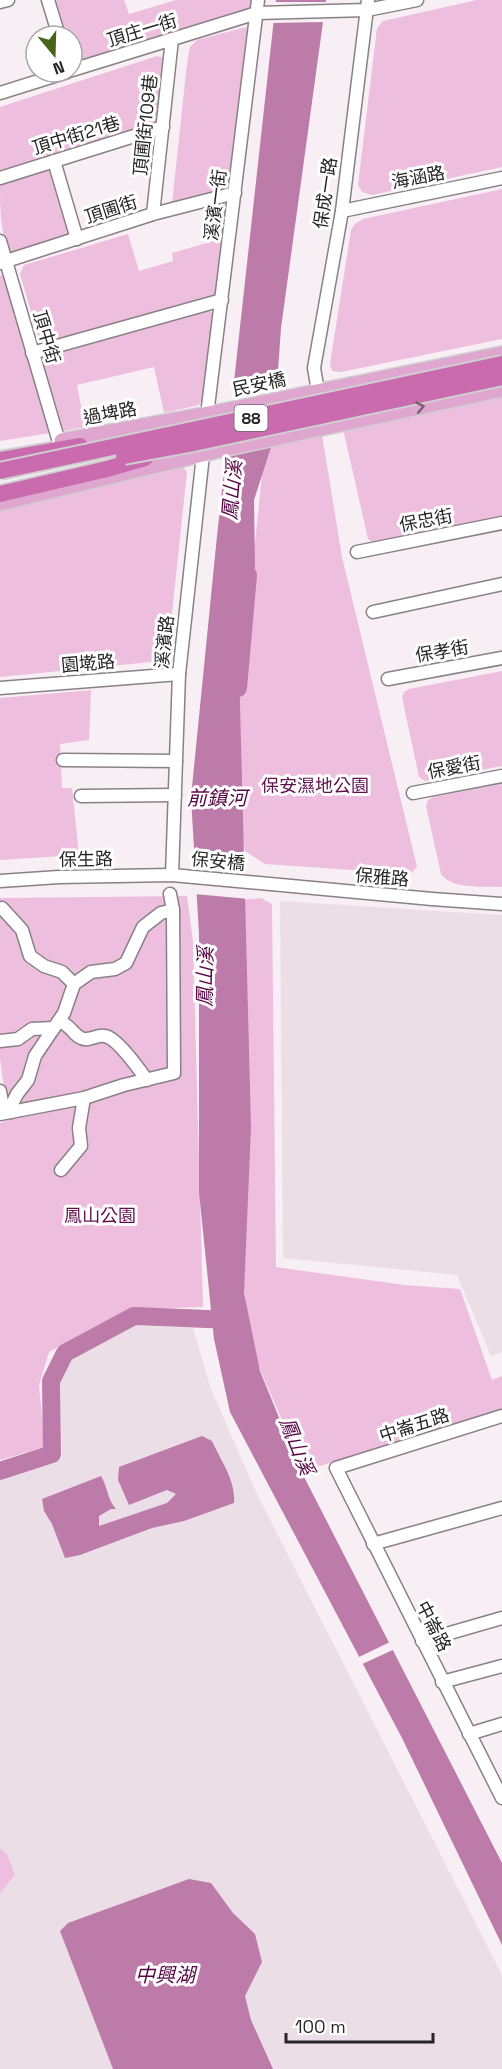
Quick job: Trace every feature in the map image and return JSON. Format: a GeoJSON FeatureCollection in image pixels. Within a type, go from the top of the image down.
{"type":"FeatureCollection","features":[{"type":"Feature","properties":{"kind":"highway","name":"88"},"geometry":{"type":"LineString","coordinates":[[0,482],[502,364]]}},
{"type":"Feature","properties":{"kind":"highway","name":"88"},"geometry":{"type":"LineString","coordinates":[[0,471],[189,438],[502,377]]}},
{"type":"Feature","properties":{"kind":"highway"},"geometry":{"type":"LineString","coordinates":[[0,460],[189,438]]}},
{"type":"Feature","properties":{"kind":"highway"},"geometry":{"type":"LineString","coordinates":[[0,494],[107,469],[189,438]]}},
{"type":"Feature","properties":{"kind":"main road"},"geometry":{"type":"LineString","coordinates":[[318,391],[502,354]]}},
{"type":"Feature","properties":{"kind":"main road"},"geometry":{"type":"LineString","coordinates":[[0,503],[301,431],[502,389]]}},
{"type":"Feature","properties":{"kind":"main road","name":"民安橋"},"geometry":{"type":"LineString","coordinates":[[227,411],[318,391]]}},
{"type":"Feature","properties":{"kind":"main road","name":"過埤路"},"geometry":{"type":"LineString","coordinates":[[0,452],[227,411]]}},
{"type":"Feature","properties":{"kind":"street"},"geometry":{"type":"LineString","coordinates":[[0,2],[8,0]]}},
{"type":"Feature","properties":{"kind":"street"},"geometry":{"type":"LineString","coordinates":[[48,0],[55,24]]}},
{"type":"Feature","properties":{"kind":"street","name":"頂庄一街"},"geometry":{"type":"LineString","coordinates":[[84,66],[172,39],[257,6],[368,5],[417,0]]}},
{"type":"Feature","properties":{"kind":"street","name":"保成一路"},"geometry":{"type":"LineString","coordinates":[[318,391],[314,368],[342,211],[368,5]]}},
{"type":"Feature","properties":{"kind":"street","name":"溪濱一街"},"geometry":{"type":"LineString","coordinates":[[207,414],[257,6]]}},
{"type":"Feature","properties":{"kind":"street","name":"頂圃街109巷"},"geometry":{"type":"LineString","coordinates":[[153,214],[172,39]]}},
{"type":"Feature","properties":{"kind":"street"},"geometry":{"type":"LineString","coordinates":[[0,93],[29,84]]}},
{"type":"Feature","properties":{"kind":"street","name":"頂中街21巷"},"geometry":{"type":"LineString","coordinates":[[0,178],[163,127]]}},
{"type":"Feature","properties":{"kind":"street"},"geometry":{"type":"LineString","coordinates":[[54,161],[77,238]]}},
{"type":"Feature","properties":{"kind":"street","name":"海涵路"},"geometry":{"type":"LineString","coordinates":[[342,211],[502,178]]}},
{"type":"Feature","properties":{"kind":"street","name":"頂圃街"},"geometry":{"type":"LineString","coordinates":[[3,262],[153,214],[235,193]]}},
{"type":"Feature","properties":{"kind":"street","name":"頂中街"},"geometry":{"type":"LineString","coordinates":[[0,241],[3,262],[33,352],[58,442]]}},
{"type":"Feature","properties":{"kind":"street"},"geometry":{"type":"LineString","coordinates":[[33,352],[222,300]]}},
{"type":"Feature","properties":{"kind":"street","name":"溪濱路"},"geometry":{"type":"LineString","coordinates":[[172,875],[179,674],[207,414]]}},
{"type":"Feature","properties":{"kind":"street","name":"保忠街"},"geometry":{"type":"LineString","coordinates":[[357,552],[502,523]]}},
{"type":"Feature","properties":{"kind":"street"},"geometry":{"type":"LineString","coordinates":[[373,612],[502,584]]}},
{"type":"Feature","properties":{"kind":"street","name":"保孝街"},"geometry":{"type":"LineString","coordinates":[[388,680],[502,658]]}},
{"type":"Feature","properties":{"kind":"street","name":"園墘路"},"geometry":{"type":"LineString","coordinates":[[0,688],[179,674]]}},
{"type":"Feature","properties":{"kind":"street"},"geometry":{"type":"LineString","coordinates":[[63,760],[176,761]]}},
{"type":"Feature","properties":{"kind":"street","name":"保愛街"},"geometry":{"type":"LineString","coordinates":[[413,793],[502,776]]}},
{"type":"Feature","properties":{"kind":"street"},"geometry":{"type":"LineString","coordinates":[[81,796],[175,795]]}},
{"type":"Feature","properties":{"kind":"street","name":"保生路"},"geometry":{"type":"LineString","coordinates":[[0,881],[58,877],[172,875]]}},
{"type":"Feature","properties":{"kind":"street","name":"保安橋"},"geometry":{"type":"LineString","coordinates":[[172,875],[260,884]]}},
{"type":"Feature","properties":{"kind":"street","name":"保雅路"},"geometry":{"type":"LineString","coordinates":[[260,884],[502,904]]}},
{"type":"Feature","properties":{"kind":"street"},"geometry":{"type":"LineString","coordinates":[[5,1113],[84,1098],[174,1073],[173,910],[170,894]]}},
{"type":"Feature","properties":{"kind":"street"},"geometry":{"type":"LineString","coordinates":[[2,908],[22,930],[30,956],[44,966],[62,972],[74,984]]}},
{"type":"Feature","properties":{"kind":"street"},"geometry":{"type":"LineString","coordinates":[[5,1113],[16,1094],[28,1080],[35,1056],[64,1013],[74,984],[92,972],[115,969],[126,963],[143,927],[161,913],[173,910]]}},
{"type":"Feature","properties":{"kind":"street"},"geometry":{"type":"LineString","coordinates":[[0,1041],[18,1039],[32,1029],[68,1024],[81,1038],[87,1040],[104,1035],[115,1039],[147,1080]]}},
{"type":"Feature","properties":{"kind":"street"},"geometry":{"type":"LineString","coordinates":[[0,1091],[5,1113]]}},
{"type":"Feature","properties":{"kind":"street"},"geometry":{"type":"LineString","coordinates":[[61,1170],[81,1146],[79,1128],[84,1098]]}},
{"type":"Feature","properties":{"kind":"street","name":"中崙五路"},"geometry":{"type":"LineString","coordinates":[[336,1468],[502,1416]]}},
{"type":"Feature","properties":{"kind":"street","name":"中崙路"},"geometry":{"type":"LineString","coordinates":[[336,1468],[442,1682],[469,1734],[498,1780],[502,1798]]}},
{"type":"Feature","properties":{"kind":"street"},"geometry":{"type":"LineString","coordinates":[[373,1544],[502,1508]]}},
{"type":"Feature","properties":{"kind":"street"},"geometry":{"type":"LineString","coordinates":[[422,1641],[502,1618]]}},
{"type":"Feature","properties":{"kind":"street"},"geometry":{"type":"LineString","coordinates":[[442,1682],[502,1666]]}},
{"type":"Feature","properties":{"kind":"street"},"geometry":{"type":"LineString","coordinates":[[469,1734],[502,1724]]}},
{"type":"Feature","properties":{"kind":"shaded area"},"geometry":{"type":"Polygon","coordinates":[[[280,901],[502,915],[502,1352],[491,1356],[457,1275],[283,1258],[280,901]]]}},
{"type":"Feature","properties":{"kind":"shaded area"},"geometry":{"type":"Polygon","coordinates":[[[129,1325],[193,1328],[211,1389],[257,1494],[502,1975],[502,2069],[0,2069],[0,1481],[62,1459],[60,1375],[69,1360],[129,1325]]]}},
{"type":"Feature","properties":{"kind":"green space"},"geometry":{"type":"Polygon","coordinates":[[[124,0],[129,14],[176,0],[254,0],[250,10],[84,61],[84,24],[63,24],[56,1],[124,0]]]}},
{"type":"Feature","properties":{"kind":"green space"},"geometry":{"type":"Polygon","coordinates":[[[477,0],[502,0],[502,167],[372,195],[362,192],[358,185],[377,28],[383,21],[477,0]]]}},
{"type":"Feature","properties":{"kind":"green space"},"geometry":{"type":"Polygon","coordinates":[[[246,27],[249,34],[229,187],[222,192],[172,204],[190,47],[197,40],[246,27]]]}},
{"type":"Feature","properties":{"kind":"green space"},"geometry":{"type":"Polygon","coordinates":[[[157,56],[164,58],[157,119],[152,126],[0,174],[0,107],[71,84],[84,84],[84,80],[157,56]]]}},
{"type":"Feature","properties":{"kind":"green space"},"geometry":{"type":"Polygon","coordinates":[[[45,170],[51,171],[68,233],[65,237],[11,254],[7,248],[3,231],[0,185],[45,170]]]}},
{"type":"Feature","properties":{"kind":"green space"},"geometry":{"type":"Polygon","coordinates":[[[502,189],[502,339],[341,372],[332,371],[330,364],[351,230],[355,224],[363,219],[502,189]]]}},
{"type":"Feature","properties":{"kind":"green space"},"geometry":{"type":"Polygon","coordinates":[[[224,204],[229,207],[219,292],[213,298],[47,343],[39,339],[20,274],[24,265],[128,234],[139,271],[173,261],[172,253],[217,240],[209,210],[224,204]]]}},
{"type":"Feature","properties":{"kind":"green space"},"geometry":{"type":"Polygon","coordinates":[[[0,275],[6,277],[50,433],[0,441],[0,275]]]}},
{"type":"Feature","properties":{"kind":"green space"},"geometry":{"type":"Polygon","coordinates":[[[209,311],[216,314],[204,396],[199,405],[164,413],[154,367],[77,385],[85,427],[64,431],[60,426],[40,362],[45,357],[209,311]]]}},
{"type":"Feature","properties":{"kind":"green space"},"geometry":{"type":"Polygon","coordinates":[[[502,395],[502,518],[375,544],[368,539],[344,433],[346,427],[502,395]]]}},
{"type":"Feature","properties":{"kind":"green space","name":"保安濕地公園"},"geometry":{"type":"Polygon","coordinates":[[[322,435],[342,557],[417,867],[410,874],[265,864],[245,851],[239,823],[231,771],[265,447],[322,435]]]}},
{"type":"Feature","properties":{"kind":"green space"},"geometry":{"type":"Polygon","coordinates":[[[181,465],[187,472],[168,651],[165,657],[151,662],[0,677],[0,509],[181,465]]]}},
{"type":"Feature","properties":{"kind":"green space"},"geometry":{"type":"Polygon","coordinates":[[[502,671],[502,766],[425,781],[419,777],[402,697],[404,692],[409,689],[502,671]]]}},
{"type":"Feature","properties":{"kind":"green space"},"geometry":{"type":"Polygon","coordinates":[[[91,690],[89,740],[60,744],[62,788],[72,788],[79,855],[0,860],[0,698],[91,690]]]}},
{"type":"Feature","properties":{"kind":"green space"},"geometry":{"type":"Polygon","coordinates":[[[502,784],[502,887],[453,883],[441,874],[426,806],[428,800],[433,797],[502,784]]]}},
{"type":"Feature","properties":{"kind":"green space","name":"鳳山公園"},"geometry":{"type":"Polygon","coordinates":[[[187,896],[193,942],[203,1307],[143,1309],[94,1327],[49,1352],[39,1385],[45,1447],[0,1460],[0,1123],[8,1120],[0,1058],[0,898],[187,896]]]}},
{"type":"Feature","properties":{"kind":"green space"},"geometry":{"type":"Polygon","coordinates":[[[261,898],[272,904],[276,1267],[404,1285],[460,1289],[492,1380],[502,1376],[502,1409],[304,1471],[247,1339],[236,1156],[241,900],[261,898]]]}},
{"type":"Feature","properties":{"kind":"green space"},"geometry":{"type":"Polygon","coordinates":[[[0,1848],[7,1854],[15,1875],[0,1893],[0,1848]]]}},
{"type":"Feature","properties":{"kind":"water","name":"前鎮河"},"geometry":{"type":"Polygon","coordinates":[[[276,0],[326,0],[281,328],[273,441],[254,500],[255,566],[238,627],[251,1127],[244,1293],[260,1371],[300,1469],[502,1863],[502,1945],[402,1738],[230,1412],[214,1339],[199,1192],[199,934],[191,797],[217,536],[276,0]]]}},
{"type":"Feature","properties":{"kind":"water"},"geometry":{"type":"Polygon","coordinates":[[[202,1436],[212,1441],[227,1471],[233,1487],[234,1503],[65,1558],[52,1524],[44,1511],[42,1499],[101,1476],[116,1509],[111,1509],[99,1516],[99,1526],[167,1503],[176,1494],[167,1490],[129,1505],[118,1480],[119,1467],[202,1436]]]}},
{"type":"Feature","properties":{"kind":"water","name":"中興湖"},"geometry":{"type":"Polygon","coordinates":[[[189,1879],[211,1883],[233,1913],[255,1934],[262,1962],[245,1996],[251,2020],[273,2069],[113,2069],[60,1931],[68,1923],[189,1879]]]}},
{"type":"Feature","properties":{"kind":"pier"},"geometry":{"type":"Polygon","coordinates":[[[273,2],[329,2],[326,22],[270,23],[273,2]]]}},
{"type":"Feature","properties":{"kind":"pier"},"geometry":{"type":"Polygon","coordinates":[[[280,378],[275,441],[223,456],[230,389],[280,378]]]}},
{"type":"Feature","properties":{"kind":"pier"},"geometry":{"type":"Polygon","coordinates":[[[192,858],[248,863],[249,899],[194,894],[192,858]]]}},
{"type":"Feature","properties":{"kind":"pier"},"geometry":{"type":"Polygon","coordinates":[[[392,1641],[395,1649],[360,1665],[357,1658],[392,1641]]]}},
{"type":"Feature","properties":{"kind":"waterway","name":"鳳山溪"},"geometry":{"type":"LineString","coordinates":[[238,688],[248,575]]}},
{"type":"Feature","properties":{"kind":"waterway"},"geometry":{"type":"LineString","coordinates":[[0,1471],[52,1454],[51,1381],[65,1353],[134,1316],[232,1320]]}}]}
